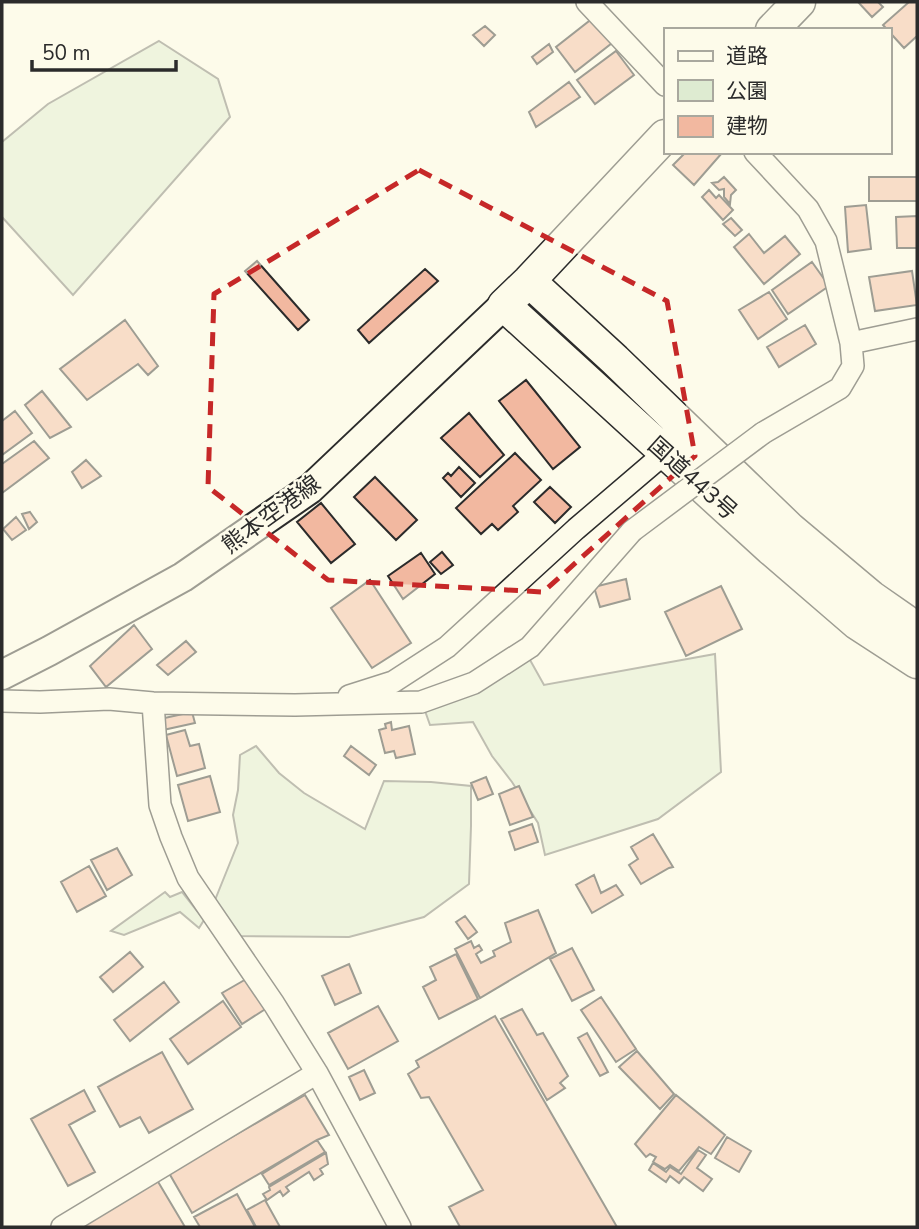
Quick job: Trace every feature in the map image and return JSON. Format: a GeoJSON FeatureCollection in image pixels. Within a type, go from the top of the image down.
{"type":"FeatureCollection","features":[{"type":"Feature","properties":{"kind":"highway"},"geometry":{"type":"LineString","coordinates":[[774,28],[799,2]]}},
{"type":"Feature","properties":{"kind":"highway"},"geometry":{"type":"LineString","coordinates":[[504,305],[664,137]]}},
{"type":"Feature","properties":{"kind":"highway","name":"国道443号"},"geometry":{"type":"LineString","coordinates":[[529,281],[790,529],[871,597],[917,629]]}},
{"type":"Feature","properties":{"kind":"highway","name":"国道443号"},"geometry":{"type":"LineString","coordinates":[[504,305],[857,624],[917,662]]}},
{"type":"Feature","properties":{"kind":"main road","name":"熊本空港線"},"geometry":{"type":"LineString","coordinates":[[2,675],[183,577],[310,489],[504,305]]}},
{"type":"Feature","properties":{"kind":"street"},"geometry":{"type":"LineString","coordinates":[[587,2],[664,84]]}},
{"type":"Feature","properties":{"kind":"street"},"geometry":{"type":"LineString","coordinates":[[2,701],[108,699],[153,704],[421,702],[474,683],[530,647],[632,531],[763,433],[840,388],[853,366],[851,343],[826,241],[808,209],[757,154]]}},
{"type":"Feature","properties":{"kind":"street"},"geometry":{"type":"LineString","coordinates":[[851,343],[917,329]]}},
{"type":"Feature","properties":{"kind":"street"},"geometry":{"type":"LineString","coordinates":[[324,704],[393,682],[447,647],[666,453]]}},
{"type":"Feature","properties":{"kind":"street"},"geometry":{"type":"LineString","coordinates":[[153,704],[160,806],[188,878],[274,1004],[317,1073],[400,1227]]}},
{"type":"Feature","properties":{"kind":"street"},"geometry":{"type":"LineString","coordinates":[[62,1227],[317,1073]]}},
{"type":"Feature","properties":{"kind":"highlighted area"},"geometry":{"type":"Polygon","coordinates":[[[419,170],[667,301],[695,456],[543,592],[328,580],[208,487],[214,294],[419,170]]]}},
{"type":"Feature","properties":{"kind":"green space"},"geometry":{"type":"Polygon","coordinates":[[[159,41],[218,79],[230,117],[73,295],[2,217],[2,142],[48,104],[159,41]]]}},
{"type":"Feature","properties":{"kind":"green space"},"geometry":{"type":"Polygon","coordinates":[[[525,651],[544,685],[715,654],[721,772],[658,819],[545,855],[538,823],[492,756],[473,722],[430,725],[424,708],[525,651]]]}},
{"type":"Feature","properties":{"kind":"green space"},"geometry":{"type":"Polygon","coordinates":[[[256,746],[279,773],[304,793],[365,829],[384,781],[471,786],[469,884],[424,917],[349,937],[234,936],[211,910],[238,843],[233,815],[240,755],[256,746]]]}},
{"type":"Feature","properties":{"kind":"green space"},"geometry":{"type":"Polygon","coordinates":[[[165,892],[170,897],[182,892],[204,920],[199,928],[180,912],[124,935],[111,931],[165,892]]]}},
{"type":"Feature","properties":{"kind":"building"},"geometry":{"type":"Polygon","coordinates":[[[858,2],[878,2],[883,7],[872,17],[858,2]]]}},
{"type":"Feature","properties":{"kind":"building"},"geometry":{"type":"Polygon","coordinates":[[[909,2],[917,2],[917,36],[904,48],[891,34],[891,28],[883,25],[909,2]]]}},
{"type":"Feature","properties":{"kind":"building"},"geometry":{"type":"Polygon","coordinates":[[[593,18],[612,43],[575,72],[556,47],[593,18]]]}},
{"type":"Feature","properties":{"kind":"building"},"geometry":{"type":"Polygon","coordinates":[[[485,26],[495,35],[484,46],[473,35],[485,26]]]}},
{"type":"Feature","properties":{"kind":"building"},"geometry":{"type":"Polygon","coordinates":[[[549,44],[553,52],[537,64],[532,57],[549,44]]]}},
{"type":"Feature","properties":{"kind":"building"},"geometry":{"type":"Polygon","coordinates":[[[616,51],[634,75],[595,104],[577,80],[616,51]]]}},
{"type":"Feature","properties":{"kind":"building"},"geometry":{"type":"Polygon","coordinates":[[[569,82],[580,97],[536,127],[529,112],[569,82]]]}},
{"type":"Feature","properties":{"kind":"building"},"geometry":{"type":"Polygon","coordinates":[[[684,154],[721,154],[694,185],[673,165],[684,154]]]}},
{"type":"Feature","properties":{"kind":"building"},"geometry":{"type":"Polygon","coordinates":[[[724,177],[736,190],[731,195],[730,204],[724,197],[724,189],[719,190],[712,183],[724,177]]]}},
{"type":"Feature","properties":{"kind":"building"},"geometry":{"type":"Polygon","coordinates":[[[869,177],[917,177],[917,201],[869,201],[869,177]]]}},
{"type":"Feature","properties":{"kind":"building"},"geometry":{"type":"Polygon","coordinates":[[[709,190],[716,198],[719,195],[733,210],[723,220],[702,197],[709,190]]]}},
{"type":"Feature","properties":{"kind":"building"},"geometry":{"type":"Polygon","coordinates":[[[866,205],[871,249],[848,252],[845,207],[866,205]]]}},
{"type":"Feature","properties":{"kind":"building"},"geometry":{"type":"Polygon","coordinates":[[[917,216],[917,248],[897,248],[896,217],[917,216]]]}},
{"type":"Feature","properties":{"kind":"building"},"geometry":{"type":"Polygon","coordinates":[[[731,218],[742,230],[735,236],[723,224],[731,218]]]}},
{"type":"Feature","properties":{"kind":"building"},"geometry":{"type":"Polygon","coordinates":[[[749,234],[764,253],[785,236],[800,254],[764,284],[734,247],[749,234]]]}},
{"type":"Feature","properties":{"kind":"building"},"geometry":{"type":"Polygon","coordinates":[[[257,261],[309,320],[298,330],[245,271],[257,261]]]}},
{"type":"Feature","properties":{"kind":"building"},"geometry":{"type":"Polygon","coordinates":[[[812,262],[829,286],[788,314],[772,290],[812,262]]]}},
{"type":"Feature","properties":{"kind":"building"},"geometry":{"type":"Polygon","coordinates":[[[425,269],[438,281],[369,343],[358,330],[425,269]]]}},
{"type":"Feature","properties":{"kind":"building"},"geometry":{"type":"Polygon","coordinates":[[[912,271],[917,305],[875,311],[869,277],[912,271]]]}},
{"type":"Feature","properties":{"kind":"building"},"geometry":{"type":"Polygon","coordinates":[[[769,292],[787,319],[758,339],[739,310],[769,292]]]}},
{"type":"Feature","properties":{"kind":"building"},"geometry":{"type":"Polygon","coordinates":[[[125,320],[158,366],[148,375],[138,364],[87,400],[60,369],[125,320]]]}},
{"type":"Feature","properties":{"kind":"building"},"geometry":{"type":"Polygon","coordinates":[[[805,325],[816,344],[779,367],[767,347],[805,325]]]}},
{"type":"Feature","properties":{"kind":"building"},"geometry":{"type":"Polygon","coordinates":[[[526,380],[580,447],[553,469],[499,401],[526,380]]]}},
{"type":"Feature","properties":{"kind":"building"},"geometry":{"type":"Polygon","coordinates":[[[42,391],[71,427],[50,438],[25,405],[42,391]]]}},
{"type":"Feature","properties":{"kind":"building"},"geometry":{"type":"Polygon","coordinates":[[[15,411],[32,433],[2,455],[2,421],[15,411]]]}},
{"type":"Feature","properties":{"kind":"building"},"geometry":{"type":"Polygon","coordinates":[[[469,413],[504,455],[480,477],[441,438],[469,413]]]}},
{"type":"Feature","properties":{"kind":"building"},"geometry":{"type":"Polygon","coordinates":[[[34,441],[49,458],[2,493],[2,464],[34,441]]]}},
{"type":"Feature","properties":{"kind":"building"},"geometry":{"type":"Polygon","coordinates":[[[515,453],[541,480],[513,506],[518,512],[498,530],[492,524],[481,534],[456,508],[515,453]]]}},
{"type":"Feature","properties":{"kind":"building"},"geometry":{"type":"Polygon","coordinates":[[[86,460],[101,476],[82,488],[72,472],[86,460]]]}},
{"type":"Feature","properties":{"kind":"building"},"geometry":{"type":"Polygon","coordinates":[[[459,467],[475,483],[461,497],[443,478],[448,473],[451,476],[459,467]]]}},
{"type":"Feature","properties":{"kind":"building"},"geometry":{"type":"Polygon","coordinates":[[[375,477],[417,520],[396,540],[354,497],[375,477]]]}},
{"type":"Feature","properties":{"kind":"building"},"geometry":{"type":"Polygon","coordinates":[[[550,487],[571,507],[555,523],[534,502],[550,487]]]}},
{"type":"Feature","properties":{"kind":"building"},"geometry":{"type":"Polygon","coordinates":[[[321,503],[355,544],[331,563],[297,522],[321,503]]]}},
{"type":"Feature","properties":{"kind":"building"},"geometry":{"type":"Polygon","coordinates":[[[30,512],[37,522],[29,529],[22,514],[30,512]]]}},
{"type":"Feature","properties":{"kind":"building"},"geometry":{"type":"Polygon","coordinates":[[[16,517],[26,530],[12,540],[3,529],[16,517]]]}},
{"type":"Feature","properties":{"kind":"building"},"geometry":{"type":"Polygon","coordinates":[[[442,552],[453,565],[441,574],[430,562],[442,552]]]}},
{"type":"Feature","properties":{"kind":"building"},"geometry":{"type":"Polygon","coordinates":[[[421,553],[435,574],[403,599],[388,576],[421,553]]]}},
{"type":"Feature","properties":{"kind":"building"},"geometry":{"type":"Polygon","coordinates":[[[626,579],[630,599],[600,607],[594,587],[626,579]]]}},
{"type":"Feature","properties":{"kind":"building"},"geometry":{"type":"Polygon","coordinates":[[[370,580],[411,643],[372,668],[331,608],[370,580]]]}},
{"type":"Feature","properties":{"kind":"building"},"geometry":{"type":"Polygon","coordinates":[[[721,586],[742,629],[686,656],[665,612],[721,586]]]}},
{"type":"Feature","properties":{"kind":"building"},"geometry":{"type":"Polygon","coordinates":[[[134,625],[152,649],[106,687],[90,666],[134,625]]]}},
{"type":"Feature","properties":{"kind":"building"},"geometry":{"type":"Polygon","coordinates":[[[186,641],[196,652],[168,675],[157,665],[186,641]]]}},
{"type":"Feature","properties":{"kind":"building"},"geometry":{"type":"Polygon","coordinates":[[[192,712],[195,723],[163,730],[160,719],[192,712]]]}},
{"type":"Feature","properties":{"kind":"building"},"geometry":{"type":"Polygon","coordinates":[[[391,722],[392,730],[409,726],[415,754],[396,758],[394,751],[385,753],[379,730],[386,728],[385,724],[391,722]]]}},
{"type":"Feature","properties":{"kind":"building"},"geometry":{"type":"Polygon","coordinates":[[[185,730],[190,746],[199,744],[205,768],[177,776],[166,735],[185,730]]]}},
{"type":"Feature","properties":{"kind":"building"},"geometry":{"type":"Polygon","coordinates":[[[351,746],[376,765],[369,775],[344,756],[351,746]]]}},
{"type":"Feature","properties":{"kind":"building"},"geometry":{"type":"Polygon","coordinates":[[[210,776],[220,812],[188,821],[178,785],[210,776]]]}},
{"type":"Feature","properties":{"kind":"building"},"geometry":{"type":"Polygon","coordinates":[[[486,777],[493,794],[478,800],[471,783],[486,777]]]}},
{"type":"Feature","properties":{"kind":"building"},"geometry":{"type":"Polygon","coordinates":[[[519,786],[533,817],[510,825],[499,794],[519,786]]]}},
{"type":"Feature","properties":{"kind":"building"},"geometry":{"type":"Polygon","coordinates":[[[532,824],[538,842],[515,850],[509,832],[532,824]]]}},
{"type":"Feature","properties":{"kind":"building"},"geometry":{"type":"Polygon","coordinates":[[[653,834],[673,867],[641,884],[629,865],[638,859],[631,847],[653,834]]]}},
{"type":"Feature","properties":{"kind":"building"},"geometry":{"type":"Polygon","coordinates":[[[117,848],[132,875],[107,890],[91,860],[117,848]]]}},
{"type":"Feature","properties":{"kind":"building"},"geometry":{"type":"Polygon","coordinates":[[[89,866],[106,896],[77,912],[61,882],[89,866]]]}},
{"type":"Feature","properties":{"kind":"building"},"geometry":{"type":"Polygon","coordinates":[[[594,875],[601,893],[616,885],[623,895],[592,913],[576,885],[594,875]]]}},
{"type":"Feature","properties":{"kind":"building"},"geometry":{"type":"Polygon","coordinates":[[[538,910],[556,953],[480,998],[455,949],[471,941],[474,948],[479,945],[482,950],[476,954],[481,963],[495,956],[493,951],[511,942],[505,923],[538,910]]]}},
{"type":"Feature","properties":{"kind":"building"},"geometry":{"type":"Polygon","coordinates":[[[465,916],[477,932],[468,939],[456,922],[465,916]]]}},
{"type":"Feature","properties":{"kind":"building"},"geometry":{"type":"Polygon","coordinates":[[[572,948],[594,990],[572,1001],[550,959],[572,948]]]}},
{"type":"Feature","properties":{"kind":"building"},"geometry":{"type":"Polygon","coordinates":[[[130,952],[143,967],[113,992],[100,977],[130,952]]]}},
{"type":"Feature","properties":{"kind":"building"},"geometry":{"type":"Polygon","coordinates":[[[456,954],[478,999],[439,1019],[423,987],[436,980],[430,967],[456,954]]]}},
{"type":"Feature","properties":{"kind":"building"},"geometry":{"type":"Polygon","coordinates":[[[349,964],[361,993],[335,1005],[322,976],[349,964]]]}},
{"type":"Feature","properties":{"kind":"building"},"geometry":{"type":"Polygon","coordinates":[[[248,978],[267,1008],[242,1024],[222,993],[248,978]]]}},
{"type":"Feature","properties":{"kind":"building"},"geometry":{"type":"Polygon","coordinates":[[[164,982],[179,1002],[130,1041],[114,1020],[164,982]]]}},
{"type":"Feature","properties":{"kind":"building"},"geometry":{"type":"Polygon","coordinates":[[[601,997],[636,1049],[616,1062],[581,1010],[601,997]]]}},
{"type":"Feature","properties":{"kind":"building"},"geometry":{"type":"Polygon","coordinates":[[[223,1001],[241,1027],[188,1064],[170,1039],[223,1001]]]}},
{"type":"Feature","properties":{"kind":"building"},"geometry":{"type":"Polygon","coordinates":[[[378,1006],[398,1041],[348,1069],[328,1033],[378,1006]]]}},
{"type":"Feature","properties":{"kind":"building"},"geometry":{"type":"Polygon","coordinates":[[[522,1009],[537,1035],[543,1033],[568,1076],[560,1083],[565,1088],[547,1100],[501,1019],[522,1009]]]}},
{"type":"Feature","properties":{"kind":"building"},"geometry":{"type":"Polygon","coordinates":[[[495,1016],[617,1227],[460,1227],[449,1207],[483,1190],[429,1097],[421,1098],[408,1074],[419,1067],[416,1061],[495,1016]]]}},
{"type":"Feature","properties":{"kind":"building"},"geometry":{"type":"Polygon","coordinates":[[[587,1033],[608,1072],[600,1076],[578,1038],[587,1033]]]}},
{"type":"Feature","properties":{"kind":"building"},"geometry":{"type":"Polygon","coordinates":[[[637,1051],[674,1094],[660,1109],[619,1067],[637,1051]]]}},
{"type":"Feature","properties":{"kind":"building"},"geometry":{"type":"Polygon","coordinates":[[[162,1052],[193,1109],[149,1133],[140,1117],[120,1127],[98,1087],[162,1052]]]}},
{"type":"Feature","properties":{"kind":"building"},"geometry":{"type":"Polygon","coordinates":[[[364,1070],[375,1093],[360,1100],[349,1077],[364,1070]]]}},
{"type":"Feature","properties":{"kind":"building"},"geometry":{"type":"Polygon","coordinates":[[[84,1090],[95,1111],[69,1125],[95,1172],[68,1186],[31,1119],[84,1090]]]}},
{"type":"Feature","properties":{"kind":"building"},"geometry":{"type":"Polygon","coordinates":[[[305,1095],[329,1135],[192,1213],[169,1173],[305,1095]]]}},
{"type":"Feature","properties":{"kind":"building"},"geometry":{"type":"Polygon","coordinates":[[[676,1095],[725,1135],[711,1154],[699,1147],[679,1171],[670,1165],[665,1169],[653,1162],[656,1157],[650,1154],[646,1157],[635,1144],[676,1095]]]}},
{"type":"Feature","properties":{"kind":"building"},"geometry":{"type":"Polygon","coordinates":[[[727,1137],[751,1151],[739,1172],[715,1158],[727,1137]]]}},
{"type":"Feature","properties":{"kind":"building"},"geometry":{"type":"Polygon","coordinates":[[[317,1140],[325,1152],[269,1185],[262,1174],[317,1140]]]}},
{"type":"Feature","properties":{"kind":"building"},"geometry":{"type":"Polygon","coordinates":[[[698,1150],[706,1155],[697,1168],[712,1179],[703,1191],[684,1177],[679,1183],[670,1176],[666,1182],[649,1170],[653,1163],[666,1172],[670,1167],[681,1174],[698,1150]]]}},
{"type":"Feature","properties":{"kind":"building"},"geometry":{"type":"Polygon","coordinates":[[[326,1153],[328,1164],[320,1169],[323,1174],[314,1180],[309,1172],[286,1187],[289,1191],[283,1196],[280,1191],[267,1200],[263,1194],[270,1190],[269,1187],[326,1153]]]}},
{"type":"Feature","properties":{"kind":"building"},"geometry":{"type":"Polygon","coordinates":[[[157,1180],[185,1227],[75,1227],[157,1180]]]}},
{"type":"Feature","properties":{"kind":"building"},"geometry":{"type":"Polygon","coordinates":[[[237,1194],[255,1227],[200,1227],[194,1217],[237,1194]]]}},
{"type":"Feature","properties":{"kind":"building"},"geometry":{"type":"Polygon","coordinates":[[[265,1200],[280,1227],[256,1227],[247,1210],[265,1200]]]}}]}
